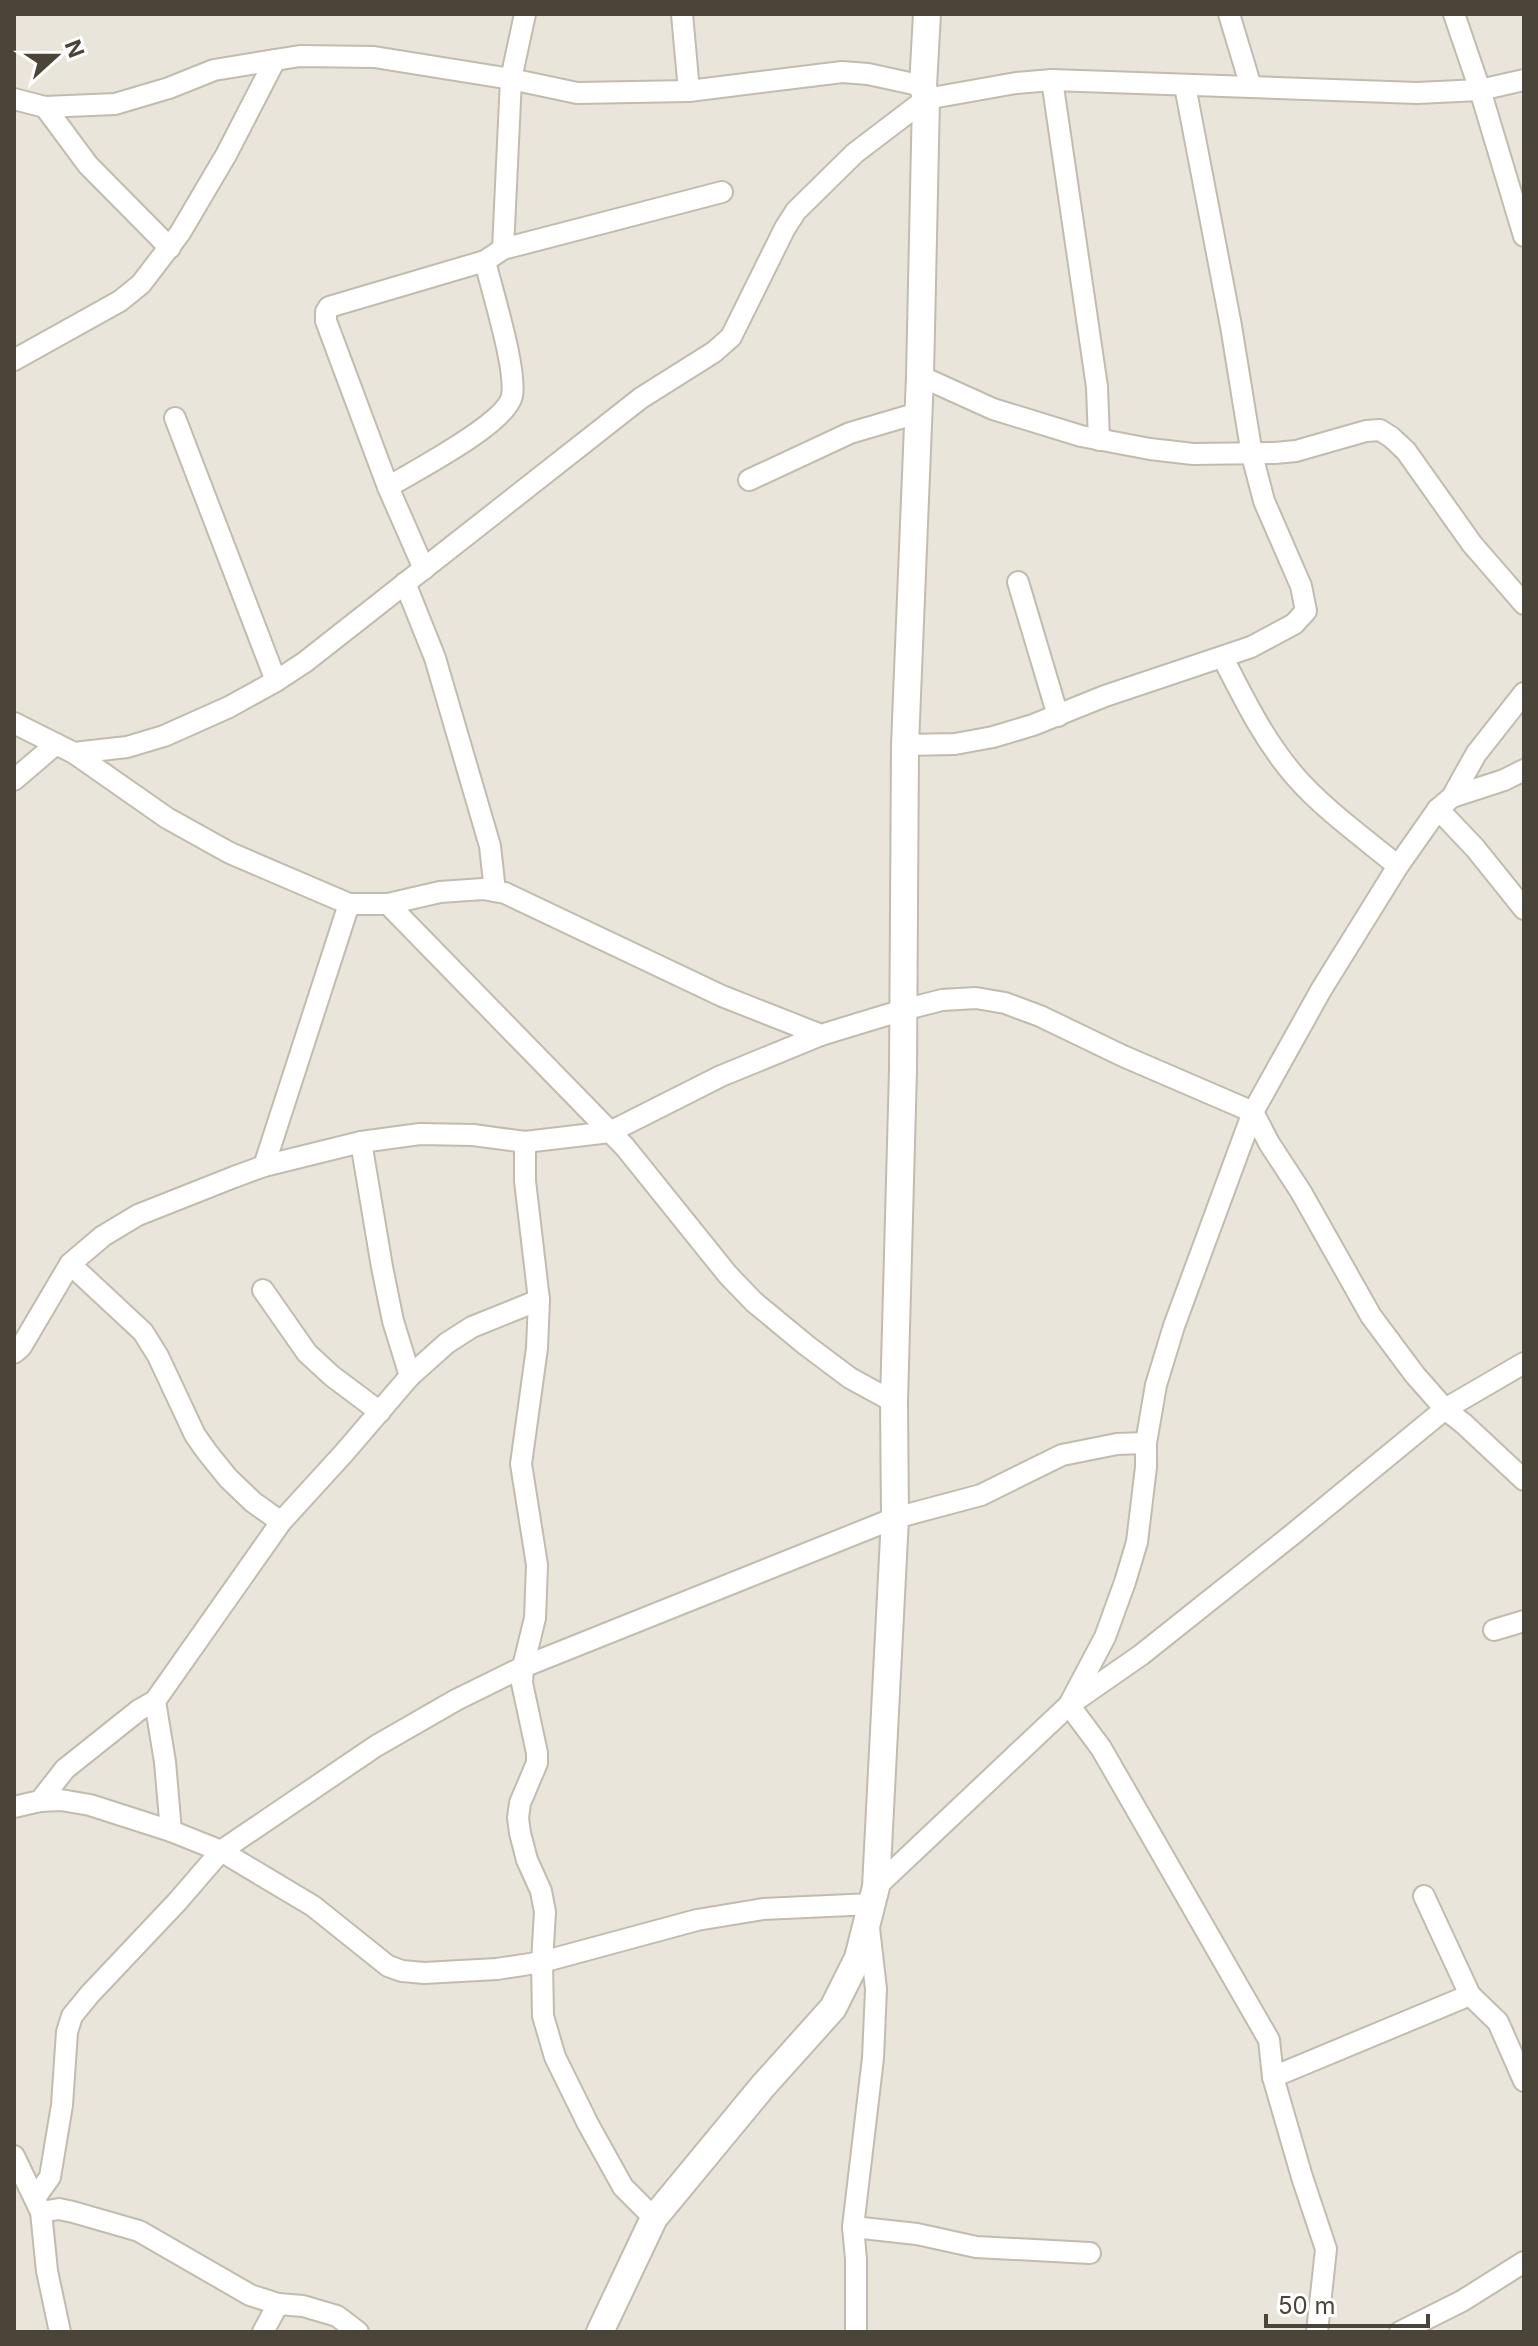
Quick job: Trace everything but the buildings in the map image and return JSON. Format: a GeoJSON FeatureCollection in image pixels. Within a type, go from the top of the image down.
{"type":"FeatureCollection","features":[{"type":"Feature","properties":{"kind":"street"},"geometry":{"type":"LineString","coordinates":[[503,249],[511,79],[525,14]]}},
{"type":"Feature","properties":{"kind":"street"},"geometry":{"type":"LineString","coordinates":[[682,14],[689,91]]}},
{"type":"Feature","properties":{"kind":"street"},"geometry":{"type":"LineString","coordinates":[[856,2332],[853,2227],[873,2058],[876,1989],[872,1905],[895,1518],[894,1402],[903,1010],[905,745],[920,376],[927,14]]}},
{"type":"Feature","properties":{"kind":"street"},"geometry":{"type":"LineString","coordinates":[[1229,14],[1251,87]]}},
{"type":"Feature","properties":{"kind":"street"},"geometry":{"type":"LineString","coordinates":[[1454,14],[1524,236]]}},
{"type":"Feature","properties":{"kind":"street"},"geometry":{"type":"LineString","coordinates":[[14,99],[45,107],[115,104],[169,88],[214,70],[300,56],[374,57],[577,93],[689,91],[842,72],[868,74],[925,92],[1052,80],[1417,93],[1480,90],[1524,80]]}},
{"type":"Feature","properties":{"kind":"street"},"geometry":{"type":"LineString","coordinates":[[14,360],[120,301],[141,284],[170,248],[226,155],[275,60]]}},
{"type":"Feature","properties":{"kind":"street"},"geometry":{"type":"LineString","coordinates":[[1052,80],[1097,387],[1099,440]]}},
{"type":"Feature","properties":{"kind":"street"},"geometry":{"type":"LineString","coordinates":[[905,745],[955,744],[1058,716],[1105,696],[1223,658],[1281,632],[1306,611],[1301,586],[1264,501],[1252,455],[1185,86]]}},
{"type":"Feature","properties":{"kind":"street"},"geometry":{"type":"LineString","coordinates":[[14,780],[65,748],[127,747],[164,736],[229,707],[305,662],[641,398],[714,352],[731,337],[796,211],[855,153],[925,92]]}},
{"type":"Feature","properties":{"kind":"street"},"geometry":{"type":"LineString","coordinates":[[45,107],[88,165],[170,248]]}},
{"type":"Feature","properties":{"kind":"street"},"geometry":{"type":"LineString","coordinates":[[424,569],[388,487],[326,321],[326,312],[333,304],[485,261],[503,249],[722,192]]}},
{"type":"Feature","properties":{"kind":"street"},"geometry":{"type":"LineString","coordinates":[[388,487],[477,433],[509,402],[512,394],[507,349],[485,261]]}},
{"type":"Feature","properties":{"kind":"street"},"geometry":{"type":"LineString","coordinates":[[920,376],[993,409],[1099,440],[1193,454],[1252,455],[1296,451],[1366,431],[1380,430],[1406,451],[1472,544],[1524,604]]}},
{"type":"Feature","properties":{"kind":"street"},"geometry":{"type":"LineString","coordinates":[[749,480],[850,433],[918,413]]}},
{"type":"Feature","properties":{"kind":"street"},"geometry":{"type":"LineString","coordinates":[[175,418],[276,681]]}},
{"type":"Feature","properties":{"kind":"street"},"geometry":{"type":"LineString","coordinates":[[1018,582],[1058,716]]}},
{"type":"Feature","properties":{"kind":"street"},"geometry":{"type":"LineString","coordinates":[[405,583],[440,673],[490,846],[495,891]]}},
{"type":"Feature","properties":{"kind":"street"},"geometry":{"type":"LineString","coordinates":[[1223,658],[1260,729],[1297,779],[1398,866]]}},
{"type":"Feature","properties":{"kind":"street"},"geometry":{"type":"LineString","coordinates":[[1069,1705],[1105,1637],[1125,1582],[1137,1542],[1146,1443],[1156,1385],[1174,1326],[1253,1112],[1321,990],[1398,866],[1445,803],[1476,754],[1524,693]]}},
{"type":"Feature","properties":{"kind":"street"},"geometry":{"type":"LineString","coordinates":[[14,723],[65,748],[167,818],[230,853],[349,904],[388,904],[440,892],[483,889],[505,893],[722,996],[821,1035]]}},
{"type":"Feature","properties":{"kind":"street"},"geometry":{"type":"LineString","coordinates":[[1445,803],[1524,770]]}},
{"type":"Feature","properties":{"kind":"street"},"geometry":{"type":"LineString","coordinates":[[1445,803],[1475,848],[1524,909]]}},
{"type":"Feature","properties":{"kind":"street"},"geometry":{"type":"LineString","coordinates":[[264,1166],[349,904]]}},
{"type":"Feature","properties":{"kind":"street"},"geometry":{"type":"LineString","coordinates":[[388,904],[625,1147],[728,1275],[754,1302],[850,1378],[894,1402]]}},
{"type":"Feature","properties":{"kind":"street"},"geometry":{"type":"LineString","coordinates":[[14,1353],[21,1347],[70,1264],[103,1236],[138,1215],[264,1166],[361,1142],[420,1134],[473,1135],[525,1142],[610,1132],[721,1076],[821,1035],[942,1000],[976,998],[1005,1003],[1040,1016],[1253,1112],[1371,1316],[1445,1409],[1524,1480]]}},
{"type":"Feature","properties":{"kind":"street"},"geometry":{"type":"LineString","coordinates":[[361,1142],[384,1281],[410,1376]]}},
{"type":"Feature","properties":{"kind":"street"},"geometry":{"type":"LineString","coordinates":[[525,1142],[525,1181],[539,1300],[537,1348],[521,1464],[537,1565],[535,1618],[522,1683],[533,1728],[537,1763],[520,1803],[518,1818],[527,1860],[541,1891],[545,1912],[543,2016],[555,2057],[623,2187],[654,2218]]}},
{"type":"Feature","properties":{"kind":"street"},"geometry":{"type":"LineString","coordinates":[[70,1264],[143,1332],[158,1356],[195,1435],[207,1452],[236,1486],[281,1522]]}},
{"type":"Feature","properties":{"kind":"street"},"geometry":{"type":"LineString","coordinates":[[263,1290],[307,1353],[380,1412]]}},
{"type":"Feature","properties":{"kind":"street"},"geometry":{"type":"LineString","coordinates":[[40,1801],[65,1769],[139,1710],[155,1701],[281,1522],[410,1376],[447,1343],[472,1327],[539,1300]]}},
{"type":"Feature","properties":{"kind":"street"},"geometry":{"type":"LineString","coordinates":[[600,2332],[654,2218],[763,2086],[833,2008],[858,1958],[872,1905],[1069,1705],[1141,1655],[1445,1409],[1524,1363]]}},
{"type":"Feature","properties":{"kind":"street"},"geometry":{"type":"LineString","coordinates":[[38,2205],[50,2177],[62,2105],[67,2032],[72,2016],[221,1851],[376,1746],[456,1700],[523,1667],[895,1518],[981,1495],[1062,1455],[1117,1444],[1146,1443]]}},
{"type":"Feature","properties":{"kind":"street"},"geometry":{"type":"LineString","coordinates":[[1494,1630],[1524,1621]]}},
{"type":"Feature","properties":{"kind":"street"},"geometry":{"type":"LineString","coordinates":[[155,1701],[165,1762],[171,1831]]}},
{"type":"Feature","properties":{"kind":"street"},"geometry":{"type":"LineString","coordinates":[[1069,1705],[1101,1748],[1269,2040],[1273,2077],[1326,2249],[1317,2332]]}},
{"type":"Feature","properties":{"kind":"street"},"geometry":{"type":"LineString","coordinates":[[14,1807],[61,1800],[90,1805],[221,1851],[313,1906],[388,1966],[402,1971],[424,1973],[497,1969],[542,1962],[697,1920],[763,1909],[872,1905]]}},
{"type":"Feature","properties":{"kind":"street"},"geometry":{"type":"LineString","coordinates":[[1424,1896],[1470,1995],[1498,2022],[1524,2081]]}},
{"type":"Feature","properties":{"kind":"street"},"geometry":{"type":"LineString","coordinates":[[1273,2077],[1470,1995]]}},
{"type":"Feature","properties":{"kind":"street"},"geometry":{"type":"LineString","coordinates":[[14,2156],[38,2205],[60,2332]]}},
{"type":"Feature","properties":{"kind":"street"},"geometry":{"type":"LineString","coordinates":[[38,2205],[139,2231],[250,2295],[337,2316],[358,2332]]}},
{"type":"Feature","properties":{"kind":"street"},"geometry":{"type":"LineString","coordinates":[[853,2227],[917,2234],[976,2247],[1090,2253]]}},
{"type":"Feature","properties":{"kind":"street"},"geometry":{"type":"LineString","coordinates":[[1400,2332],[1462,2301],[1524,2262]]}},
{"type":"Feature","properties":{"kind":"street"},"geometry":{"type":"LineString","coordinates":[[263,2332],[278,2304]]}},
{"type":"Feature","properties":{"kind":"shaded area"},"geometry":{"type":"Polygon","coordinates":[[[14,14],[1524,14],[1524,2332],[14,2332],[14,14]]]}}]}
